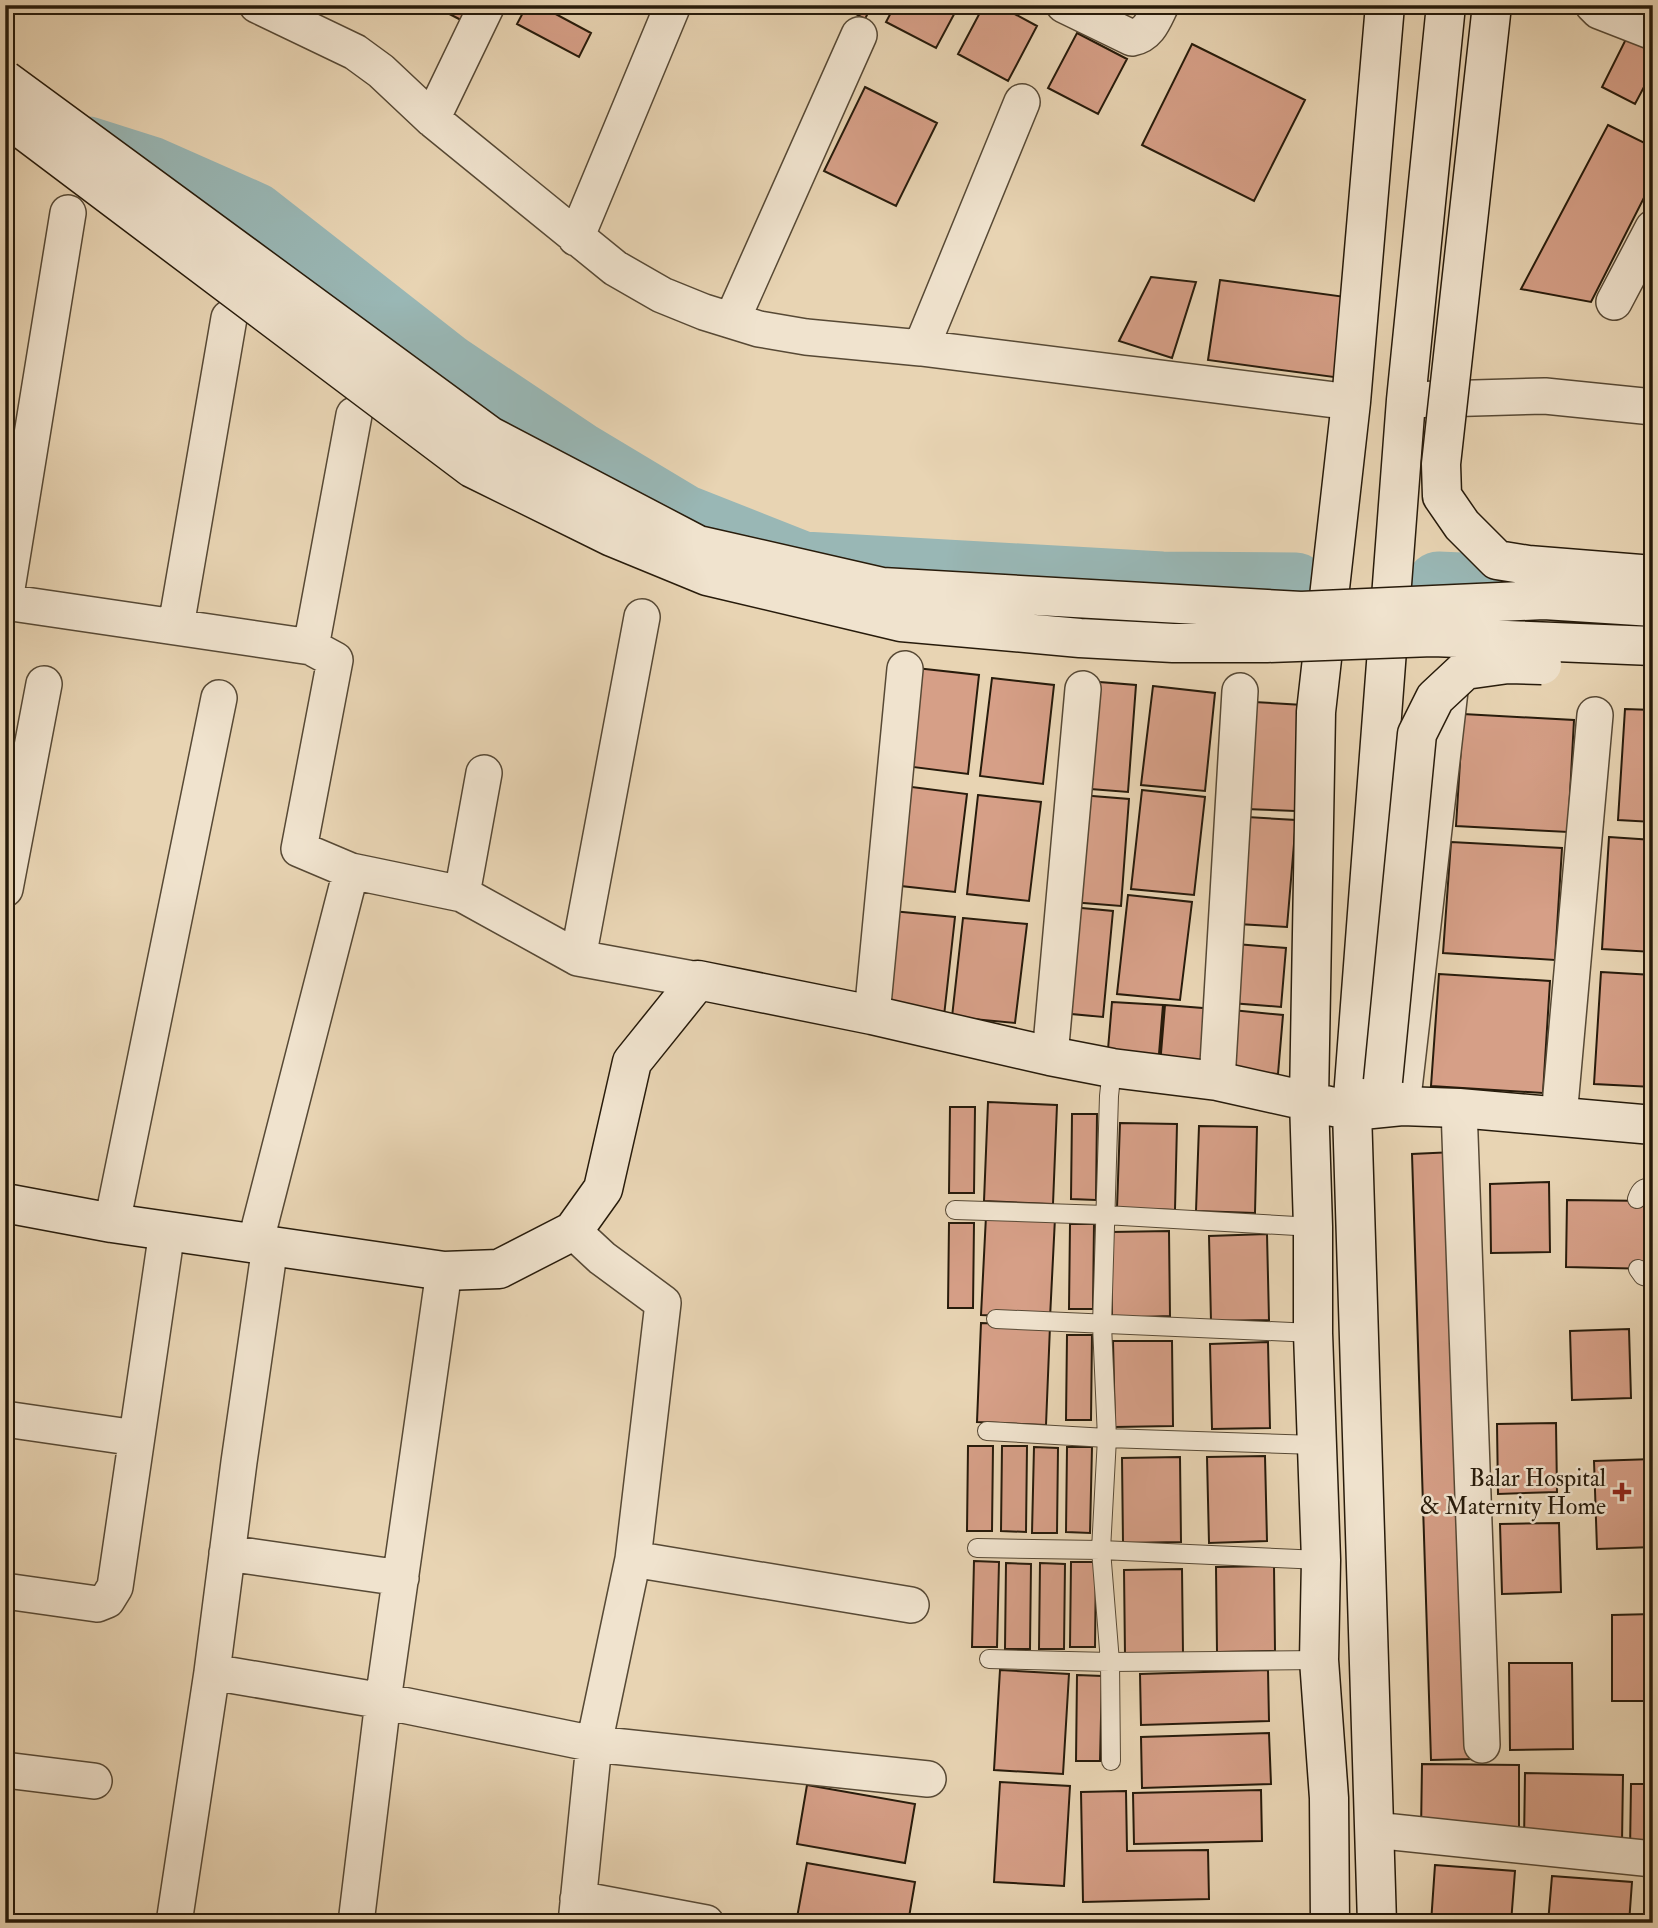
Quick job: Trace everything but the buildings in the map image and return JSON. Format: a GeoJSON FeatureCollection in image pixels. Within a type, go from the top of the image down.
{"type":"FeatureCollection","features":[{"type":"Feature","properties":{"kind":"street"},"geometry":{"type":"LineString","coordinates":[[432,119],[487,5]]}},
{"type":"Feature","properties":{"kind":"street"},"geometry":{"type":"LineString","coordinates":[[576,238],[673,5]]}},
{"type":"Feature","properties":{"kind":"street"},"geometry":{"type":"LineString","coordinates":[[1064,5],[1132,38],[1149,29],[1161,5]]}},
{"type":"Feature","properties":{"kind":"street"},"geometry":{"type":"LineString","coordinates":[[1330,1923],[1329,1798],[1319,1660],[1321,1560],[1312,1333],[1313,1227],[1309,1100],[1316,712],[1350,402],[1385,5]]}},
{"type":"Feature","properties":{"kind":"street"},"geometry":{"type":"LineString","coordinates":[[1377,1923],[1374,1830],[1379,1102],[1406,400],[1446,5]]}},
{"type":"Feature","properties":{"kind":"street"},"geometry":{"type":"LineString","coordinates":[[1492,5],[1441,464],[1442,496],[1462,525],[1497,560],[1653,575]]}},
{"type":"Feature","properties":{"kind":"street"},"geometry":{"type":"LineString","coordinates":[[1593,5],[1599,11],[1653,32]]}},
{"type":"Feature","properties":{"kind":"street"},"geometry":{"type":"LineString","coordinates":[[262,6],[355,52],[382,71],[432,119],[576,238],[615,268],[662,295],[760,329],[806,337],[921,348],[1350,402]]}},
{"type":"Feature","properties":{"kind":"street"},"geometry":{"type":"LineString","coordinates":[[732,320],[859,35]]}},
{"type":"Feature","properties":{"kind":"street"},"geometry":{"type":"LineString","coordinates":[[5,80],[490,436],[698,545],[882,587],[1301,611],[1544,600],[1653,607]]}},
{"type":"Feature","properties":{"kind":"street"},"geometry":{"type":"LineString","coordinates":[[921,348],[1022,102]]}},
{"type":"Feature","properties":{"kind":"street"},"geometry":{"type":"LineString","coordinates":[[5,116],[472,468],[612,537],[707,576],[901,622],[1080,638],[1173,643],[1433,637],[1653,646]]}},
{"type":"Feature","properties":{"kind":"street"},"geometry":{"type":"LineString","coordinates":[[68,213],[5,602],[311,647],[335,660],[299,849],[351,871],[461,894],[578,958],[872,1015],[1050,1056],[1112,1068],[1217,1081],[1309,1100],[1379,1102],[1653,1125]]}},
{"type":"Feature","properties":{"kind":"street"},"geometry":{"type":"LineString","coordinates":[[1614,302],[1653,228]]}},
{"type":"Feature","properties":{"kind":"street"},"geometry":{"type":"LineString","coordinates":[[176,626],[229,318]]}},
{"type":"Feature","properties":{"kind":"street"},"geometry":{"type":"LineString","coordinates":[[1406,400],[1545,396],[1653,407]]}},
{"type":"Feature","properties":{"kind":"street"},"geometry":{"type":"LineString","coordinates":[[311,647],[355,415]]}},
{"type":"Feature","properties":{"kind":"street"},"geometry":{"type":"LineString","coordinates":[[578,958],[642,617]]}},
{"type":"Feature","properties":{"kind":"street"},"geometry":{"type":"LineString","coordinates":[[1379,1102],[1417,734],[1435,698],[1465,670],[1508,664],[1653,671]]}},
{"type":"Feature","properties":{"kind":"street"},"geometry":{"type":"LineString","coordinates":[[872,1015],[905,669]]}},
{"type":"Feature","properties":{"kind":"street"},"geometry":{"type":"LineString","coordinates":[[1379,1102],[1451,682]]}},
{"type":"Feature","properties":{"kind":"street"},"geometry":{"type":"LineString","coordinates":[[5,889],[44,684]]}},
{"type":"Feature","properties":{"kind":"street"},"geometry":{"type":"LineString","coordinates":[[1050,1056],[1083,689]]}},
{"type":"Feature","properties":{"kind":"street"},"geometry":{"type":"LineString","coordinates":[[1217,1081],[1240,691]]}},
{"type":"Feature","properties":{"kind":"street"},"geometry":{"type":"LineString","coordinates":[[112,1223],[219,698]]}},
{"type":"Feature","properties":{"kind":"street"},"geometry":{"type":"LineString","coordinates":[[1559,1117],[1595,715]]}},
{"type":"Feature","properties":{"kind":"street"},"geometry":{"type":"LineString","coordinates":[[461,894],[484,773]]}},
{"type":"Feature","properties":{"kind":"street"},"geometry":{"type":"LineString","coordinates":[[174,1923],[212,1672],[263,1245],[351,871]]}},
{"type":"Feature","properties":{"kind":"street"},"geometry":{"type":"LineString","coordinates":[[5,1203],[112,1223],[444,1271],[499,1269],[573,1231],[603,1189],[632,1062],[698,980]]}},
{"type":"Feature","properties":{"kind":"street"},"geometry":{"type":"LineString","coordinates":[[1459,1108],[1482,1745]]}},
{"type":"Feature","properties":{"kind":"street"},"geometry":{"type":"LineString","coordinates":[[5,1591],[97,1604],[107,1600],[115,1587],[167,1231]]}},
{"type":"Feature","properties":{"kind":"street"},"geometry":{"type":"LineString","coordinates":[[573,1231],[602,1258],[663,1303],[634,1559],[594,1744],[577,1911],[706,1923]]}},
{"type":"Feature","properties":{"kind":"street"},"geometry":{"type":"LineString","coordinates":[[356,1923],[383,1701],[444,1271]]}},
{"type":"Feature","properties":{"kind":"street"},"geometry":{"type":"LineString","coordinates":[[5,1419],[136,1438]]}},
{"type":"Feature","properties":{"kind":"street"},"geometry":{"type":"LineString","coordinates":[[227,1553],[401,1578]]}},
{"type":"Feature","properties":{"kind":"street"},"geometry":{"type":"LineString","coordinates":[[634,1559],[911,1605]]}},
{"type":"Feature","properties":{"kind":"street"},"geometry":{"type":"LineString","coordinates":[[212,1672],[383,1701],[594,1744],[928,1779]]}},
{"type":"Feature","properties":{"kind":"street"},"geometry":{"type":"LineString","coordinates":[[5,1770],[94,1781]]}},
{"type":"Feature","properties":{"kind":"street"},"geometry":{"type":"LineString","coordinates":[[1374,1830],[1653,1859]]}},
{"type":"Feature","properties":{"kind":"lane"},"geometry":{"type":"LineString","coordinates":[[1111,1761],[1110,1662],[1101,1550],[1107,1438],[1102,1325],[1112,1068]]}},
{"type":"Feature","properties":{"kind":"lane"},"geometry":{"type":"LineString","coordinates":[[1637,1199],[1639,1192],[1653,1187]]}},
{"type":"Feature","properties":{"kind":"lane"},"geometry":{"type":"LineString","coordinates":[[955,1210],[1105,1215],[1313,1227]]}},
{"type":"Feature","properties":{"kind":"lane"},"geometry":{"type":"LineString","coordinates":[[996,1319],[1312,1333]]}},
{"type":"Feature","properties":{"kind":"lane"},"geometry":{"type":"LineString","coordinates":[[987,1431],[1316,1446]]}},
{"type":"Feature","properties":{"kind":"lane"},"geometry":{"type":"LineString","coordinates":[[977,1548],[1101,1550],[1321,1560]]}},
{"type":"Feature","properties":{"kind":"lane"},"geometry":{"type":"LineString","coordinates":[[989,1659],[1110,1662],[1319,1660]]}},
{"type":"Feature","properties":{"kind":"waterway"},"geometry":{"type":"LineString","coordinates":[[88,148],[151,168],[255,214],[449,366],[579,453],[684,516],[803,563],[1162,583],[1296,584]]}},
{"type":"Feature","properties":{"kind":"waterway"},"geometry":{"type":"LineString","coordinates":[[1438,583],[1551,588]]}},
{"type":"Feature","properties":{"kind":"place","name":"Balar Hospital & Maternity Home"},"geometry":{"type":"Point","coordinates":[1622,1492]}}]}
